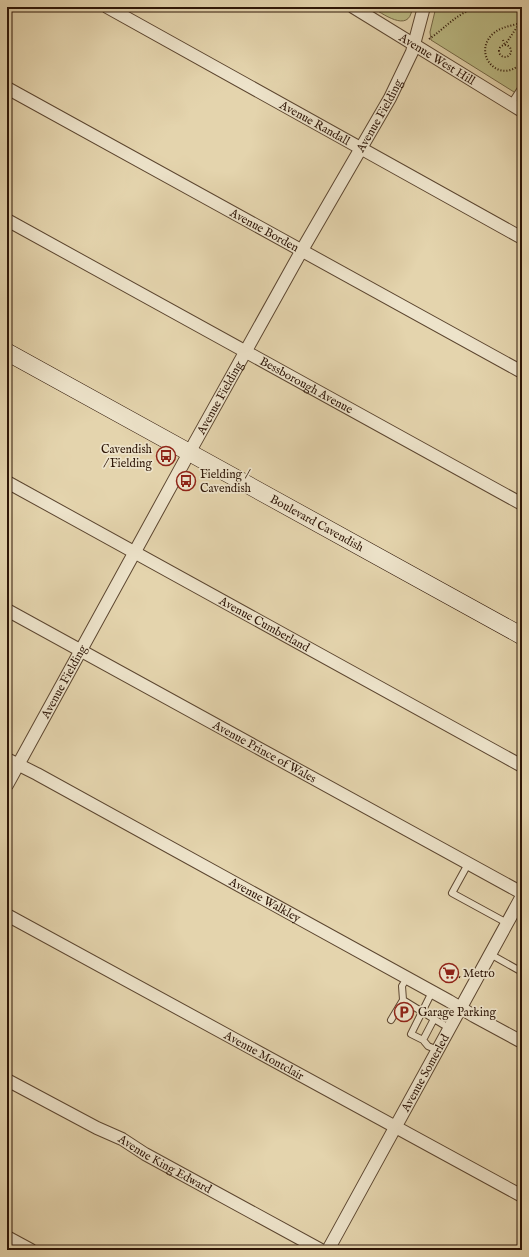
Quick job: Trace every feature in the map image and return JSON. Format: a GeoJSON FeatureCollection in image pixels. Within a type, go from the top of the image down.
{"type":"FeatureCollection","features":[{"type":"Feature","properties":{"kind":"main road","name":"Boulevard Cavendish"},"geometry":{"type":"LineString","coordinates":[[7,352],[522,636]]}},
{"type":"Feature","properties":{"kind":"street","name":"Avenue Randall"},"geometry":{"type":"LineString","coordinates":[[107,7],[522,238]]}},
{"type":"Feature","properties":{"kind":"street","name":"Avenue West Hill"},"geometry":{"type":"LineString","coordinates":[[353,7],[522,111]]}},
{"type":"Feature","properties":{"kind":"street","name":"Avenue Fielding"},"geometry":{"type":"LineString","coordinates":[[7,785],[245,352],[396,87],[409,60],[424,7]]}},
{"type":"Feature","properties":{"kind":"street","name":"Avenue Borden"},"geometry":{"type":"LineString","coordinates":[[7,88],[522,372]]}},
{"type":"Feature","properties":{"kind":"street","name":"Bessborough Avenue"},"geometry":{"type":"LineString","coordinates":[[7,220],[522,504]]}},
{"type":"Feature","properties":{"kind":"street","name":"Avenue Cumberland"},"geometry":{"type":"LineString","coordinates":[[7,482],[522,766]]}},
{"type":"Feature","properties":{"kind":"street","name":"Avenue Prince of Wales"},"geometry":{"type":"LineString","coordinates":[[7,610],[522,895]]}},
{"type":"Feature","properties":{"kind":"street","name":"Avenue Walkley"},"geometry":{"type":"LineString","coordinates":[[7,759],[522,1042]]}},
{"type":"Feature","properties":{"kind":"street","name":"Avenue Somerled"},"geometry":{"type":"LineString","coordinates":[[328,1250],[522,895]]}},
{"type":"Feature","properties":{"kind":"street","name":"Avenue Montclair"},"geometry":{"type":"LineString","coordinates":[[7,914],[522,1196]]}},
{"type":"Feature","properties":{"kind":"street","name":"Avenue King Edward"},"geometry":{"type":"LineString","coordinates":[[7,1080],[122,1139],[144,1154],[321,1250]]}},
{"type":"Feature","properties":{"kind":"street"},"geometry":{"type":"LineString","coordinates":[[7,1237],[31,1250]]}},
{"type":"Feature","properties":{"kind":"lane"},"geometry":{"type":"LineString","coordinates":[[511,104],[522,88]]}},
{"type":"Feature","properties":{"kind":"lane"},"geometry":{"type":"LineString","coordinates":[[468,864],[452,893],[507,923]]}},
{"type":"Feature","properties":{"kind":"lane"},"geometry":{"type":"LineString","coordinates":[[490,954],[522,972]]}},
{"type":"Feature","properties":{"kind":"lane"},"geometry":{"type":"LineString","coordinates":[[391,1020],[403,1000],[402,986],[407,978]]}},
{"type":"Feature","properties":{"kind":"lane"},"geometry":{"type":"LineString","coordinates":[[432,992],[411,1034],[423,1040],[428,1046],[437,1050]]}},
{"type":"Feature","properties":{"kind":"lane"},"geometry":{"type":"LineString","coordinates":[[403,1000],[450,1028]]}},
{"type":"Feature","properties":{"kind":"lane"},"geometry":{"type":"LineString","coordinates":[[423,1040],[434,1019]]}},
{"type":"Feature","properties":{"kind":"path"},"geometry":{"type":"LineString","coordinates":[[429,39],[455,17],[475,7],[480,7]]}},
{"type":"Feature","properties":{"kind":"path"},"geometry":{"type":"LineString","coordinates":[[497,7],[517,12],[522,10]]}},
{"type":"Feature","properties":{"kind":"path"},"geometry":{"type":"LineString","coordinates":[[518,18],[522,10]]}},
{"type":"Feature","properties":{"kind":"path"},"geometry":{"type":"LineString","coordinates":[[517,12],[521,23],[519,26],[522,38]]}},
{"type":"Feature","properties":{"kind":"path"},"geometry":{"type":"LineString","coordinates":[[521,23],[495,31],[484,50],[486,59],[490,65],[501,71],[512,71],[522,62]]}},
{"type":"Feature","properties":{"kind":"path"},"geometry":{"type":"LineString","coordinates":[[503,40],[505,45],[511,49],[511,56],[507,58],[502,57],[499,50],[505,45],[521,23]]}},
{"type":"Feature","properties":{"kind":"path"},"geometry":{"type":"LineString","coordinates":[[454,974],[461,978]]}},
{"type":"Feature","properties":{"kind":"green space"},"geometry":{"type":"Polygon","coordinates":[[[371,7],[411,7],[410,9],[412,9],[410,16],[406,20],[401,21],[394,20],[371,7]]]}},
{"type":"Feature","properties":{"kind":"green space"},"geometry":{"type":"Polygon","coordinates":[[[436,7],[522,7],[522,97],[431,40],[430,32],[436,7]]]}},
{"type":"Feature","properties":{"kind":"place","name":"Cavendish / Fielding"},"geometry":{"type":"Point","coordinates":[166,456]}},
{"type":"Feature","properties":{"kind":"place","name":"Fielding / Cavendish"},"geometry":{"type":"Point","coordinates":[186,481]}},
{"type":"Feature","properties":{"kind":"place","name":"Metro"},"geometry":{"type":"Point","coordinates":[449,973]}},
{"type":"Feature","properties":{"kind":"place","name":"Garage Parking"},"geometry":{"type":"Point","coordinates":[404,1012]}}]}
